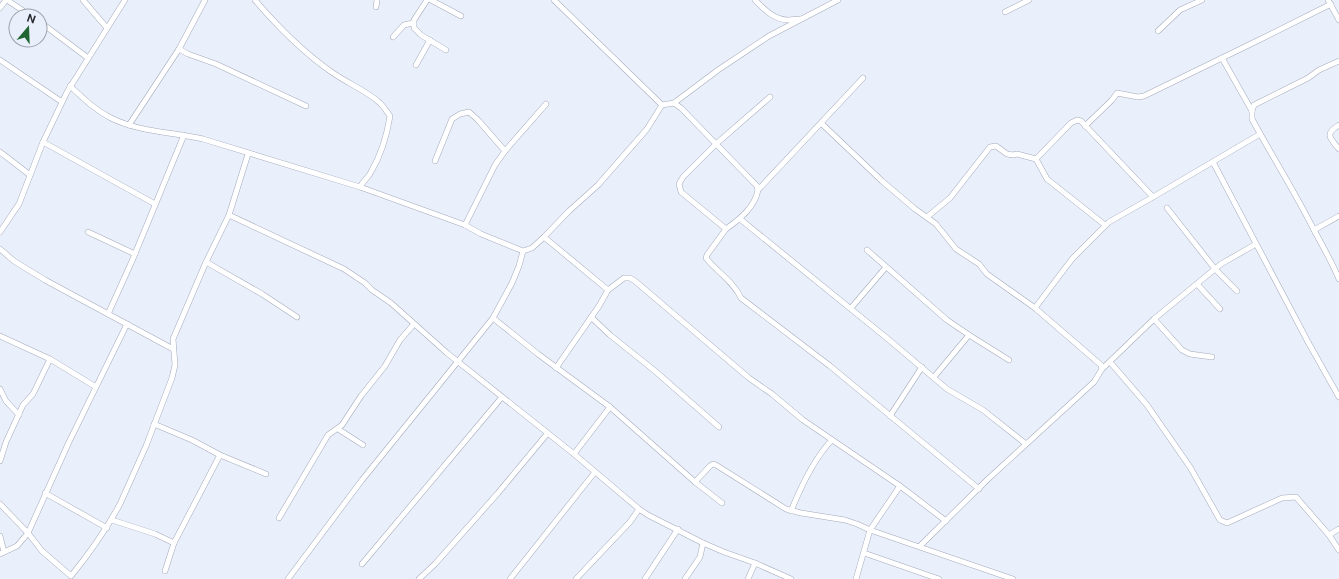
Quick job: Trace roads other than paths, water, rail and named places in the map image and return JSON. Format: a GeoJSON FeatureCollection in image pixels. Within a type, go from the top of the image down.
{"type":"FeatureCollection","features":[{"type":"Feature","properties":{"kind":"street"},"geometry":{"type":"LineString","coordinates":[[0,8],[7,0],[19,8]]}},
{"type":"Feature","properties":{"kind":"street"},"geometry":{"type":"LineString","coordinates":[[83,0],[107,28]]}},
{"type":"Feature","properties":{"kind":"street"},"geometry":{"type":"LineString","coordinates":[[0,232],[19,204],[43,142],[70,86],[125,0]]}},
{"type":"Feature","properties":{"kind":"street"},"geometry":{"type":"LineString","coordinates":[[129,125],[179,49],[205,0]]}},
{"type":"Feature","properties":{"kind":"street"},"geometry":{"type":"LineString","coordinates":[[255,0],[278,26],[310,56],[381,104],[390,116],[388,132],[378,159],[370,174],[362,181],[360,187]]}},
{"type":"Feature","properties":{"kind":"street"},"geometry":{"type":"LineString","coordinates":[[376,7],[378,0]]}},
{"type":"Feature","properties":{"kind":"street"},"geometry":{"type":"LineString","coordinates":[[393,38],[404,25],[413,23],[427,0]]}},
{"type":"Feature","properties":{"kind":"street"},"geometry":{"type":"LineString","coordinates":[[431,0],[461,16]]}},
{"type":"Feature","properties":{"kind":"street"},"geometry":{"type":"LineString","coordinates":[[554,0],[662,105]]}},
{"type":"Feature","properties":{"kind":"street"},"geometry":{"type":"LineString","coordinates":[[755,0],[766,11],[778,18],[786,20],[802,19]]}},
{"type":"Feature","properties":{"kind":"street"},"geometry":{"type":"LineString","coordinates":[[70,86],[97,110],[129,125],[203,139],[360,187],[465,225],[481,234],[523,251],[532,248],[569,211],[598,185],[647,129],[662,105],[674,103],[718,70],[769,36],[838,0]]}},
{"type":"Feature","properties":{"kind":"street"},"geometry":{"type":"LineString","coordinates":[[1005,12],[1029,0]]}},
{"type":"Feature","properties":{"kind":"street"},"geometry":{"type":"LineString","coordinates":[[1158,31],[1180,10],[1202,0]]}},
{"type":"Feature","properties":{"kind":"street"},"geometry":{"type":"LineString","coordinates":[[1085,126],[1112,100],[1117,93],[1138,97],[1144,96],[1222,58],[1330,2],[1339,20]]}},
{"type":"Feature","properties":{"kind":"street"},"geometry":{"type":"LineString","coordinates":[[413,23],[417,32],[446,50]]}},
{"type":"Feature","properties":{"kind":"street"},"geometry":{"type":"LineString","coordinates":[[48,28],[88,58]]}},
{"type":"Feature","properties":{"kind":"street"},"geometry":{"type":"LineString","coordinates":[[416,65],[430,40]]}},
{"type":"Feature","properties":{"kind":"street"},"geometry":{"type":"LineString","coordinates":[[179,49],[188,54],[216,64],[306,106]]}},
{"type":"Feature","properties":{"kind":"street"},"geometry":{"type":"LineString","coordinates":[[1222,58],[1252,111]]}},
{"type":"Feature","properties":{"kind":"street"},"geometry":{"type":"LineString","coordinates":[[0,60],[62,102]]}},
{"type":"Feature","properties":{"kind":"street"},"geometry":{"type":"LineString","coordinates":[[1339,61],[1319,70],[1308,78],[1254,105],[1252,111],[1252,119],[1303,208],[1339,279]]}},
{"type":"Feature","properties":{"kind":"street"},"geometry":{"type":"LineString","coordinates":[[863,78],[758,190],[753,204],[740,219],[726,229],[707,254],[706,258],[713,267],[737,289],[741,298],[830,366],[979,489]]}},
{"type":"Feature","properties":{"kind":"street"},"geometry":{"type":"LineString","coordinates":[[726,229],[681,192],[679,184],[682,177],[716,144],[770,97]]}},
{"type":"Feature","properties":{"kind":"street"},"geometry":{"type":"LineString","coordinates":[[674,103],[681,108],[757,186],[758,190]]}},
{"type":"Feature","properties":{"kind":"street"},"geometry":{"type":"LineString","coordinates":[[465,225],[490,175],[505,150],[546,104]]}},
{"type":"Feature","properties":{"kind":"street"},"geometry":{"type":"LineString","coordinates":[[435,161],[452,119],[460,114],[469,112],[505,150]]}},
{"type":"Feature","properties":{"kind":"street"},"geometry":{"type":"LineString","coordinates":[[1036,159],[1071,124],[1077,120],[1081,121],[1153,198]]}},
{"type":"Feature","properties":{"kind":"street"},"geometry":{"type":"LineString","coordinates":[[821,123],[882,181],[940,228],[948,240],[956,248],[979,264],[987,274],[1035,308],[1101,365],[1102,369]]}},
{"type":"Feature","properties":{"kind":"street"},"geometry":{"type":"LineString","coordinates":[[1339,125],[1333,129],[1330,134],[1330,137],[1339,149]]}},
{"type":"Feature","properties":{"kind":"street"},"geometry":{"type":"LineString","coordinates":[[1035,308],[1072,259],[1105,225],[1260,134]]}},
{"type":"Feature","properties":{"kind":"street"},"geometry":{"type":"LineString","coordinates":[[108,314],[135,254],[184,135]]}},
{"type":"Feature","properties":{"kind":"street"},"geometry":{"type":"LineString","coordinates":[[43,142],[155,204]]}},
{"type":"Feature","properties":{"kind":"street"},"geometry":{"type":"LineString","coordinates":[[927,217],[950,198],[993,146],[996,146],[1007,154],[1017,154],[1036,159],[1047,179],[1105,225]]}},
{"type":"Feature","properties":{"kind":"street"},"geometry":{"type":"LineString","coordinates":[[0,152],[30,175]]}},
{"type":"Feature","properties":{"kind":"street"},"geometry":{"type":"LineString","coordinates":[[0,504],[28,533],[42,551],[72,578],[112,520],[130,482],[172,378],[174,365],[173,339],[206,262],[229,215],[248,154]]}},
{"type":"Feature","properties":{"kind":"street"},"geometry":{"type":"LineString","coordinates":[[1213,162],[1308,342],[1339,397]]}},
{"type":"Feature","properties":{"kind":"street"},"geometry":{"type":"LineString","coordinates":[[1167,208],[1216,269],[1237,291]]}},
{"type":"Feature","properties":{"kind":"street"},"geometry":{"type":"LineString","coordinates":[[229,215],[344,269],[365,283],[372,290],[391,303],[458,361],[547,434],[574,454],[648,515],[729,554],[755,563],[791,579]]}},
{"type":"Feature","properties":{"kind":"street"},"geometry":{"type":"LineString","coordinates":[[1314,230],[1339,216]]}},
{"type":"Feature","properties":{"kind":"street"},"geometry":{"type":"LineString","coordinates":[[740,219],[851,308],[947,389],[984,410],[1026,444]]}},
{"type":"Feature","properties":{"kind":"street"},"geometry":{"type":"LineString","coordinates":[[88,232],[135,254]]}},
{"type":"Feature","properties":{"kind":"street"},"geometry":{"type":"LineString","coordinates":[[544,237],[608,290]]}},
{"type":"Feature","properties":{"kind":"street"},"geometry":{"type":"LineString","coordinates":[[920,546],[1026,444],[1094,382],[1102,369],[1154,319],[1221,264],[1256,244]]}},
{"type":"Feature","properties":{"kind":"street"},"geometry":{"type":"LineString","coordinates":[[0,250],[14,261],[44,280],[173,349]]}},
{"type":"Feature","properties":{"kind":"street"},"geometry":{"type":"LineString","coordinates":[[867,250],[947,320],[1009,360]]}},
{"type":"Feature","properties":{"kind":"street"},"geometry":{"type":"LineString","coordinates":[[288,579],[362,480],[493,318],[512,283],[523,251]]}},
{"type":"Feature","properties":{"kind":"street"},"geometry":{"type":"LineString","coordinates":[[206,262],[262,294],[298,317]]}},
{"type":"Feature","properties":{"kind":"street"},"geometry":{"type":"LineString","coordinates":[[851,308],[886,267]]}},
{"type":"Feature","properties":{"kind":"street"},"geometry":{"type":"LineString","coordinates":[[556,368],[608,290],[624,278],[630,278],[749,378],[832,440],[900,486],[946,521]]}},
{"type":"Feature","properties":{"kind":"street"},"geometry":{"type":"LineString","coordinates":[[1197,284],[1220,309]]}},
{"type":"Feature","properties":{"kind":"street"},"geometry":{"type":"LineString","coordinates":[[591,317],[719,427]]}},
{"type":"Feature","properties":{"kind":"street"},"geometry":{"type":"LineString","coordinates":[[493,318],[556,368],[610,407],[695,482],[722,503]]}},
{"type":"Feature","properties":{"kind":"street"},"geometry":{"type":"LineString","coordinates":[[1154,319],[1182,350],[1190,354],[1212,357]]}},
{"type":"Feature","properties":{"kind":"street"},"geometry":{"type":"LineString","coordinates":[[0,536],[2,553],[17,546],[28,533],[45,493],[127,324]]}},
{"type":"Feature","properties":{"kind":"street"},"geometry":{"type":"LineString","coordinates":[[279,518],[328,435],[342,425],[361,396],[385,366],[400,340],[414,324]]}},
{"type":"Feature","properties":{"kind":"street"},"geometry":{"type":"LineString","coordinates":[[934,377],[969,335]]}},
{"type":"Feature","properties":{"kind":"street"},"geometry":{"type":"LineString","coordinates":[[0,336],[50,359],[96,388]]}},
{"type":"Feature","properties":{"kind":"street"},"geometry":{"type":"LineString","coordinates":[[0,461],[6,442],[23,405],[33,394],[50,359]]}},
{"type":"Feature","properties":{"kind":"street"},"geometry":{"type":"LineString","coordinates":[[1110,362],[1152,411],[1190,467],[1220,520],[1227,523],[1282,498],[1296,497],[1329,535],[1339,550]]}},
{"type":"Feature","properties":{"kind":"street"},"geometry":{"type":"LineString","coordinates":[[890,416],[922,367]]}},
{"type":"Feature","properties":{"kind":"street"},"geometry":{"type":"LineString","coordinates":[[0,389],[6,401],[19,415]]}},
{"type":"Feature","properties":{"kind":"street"},"geometry":{"type":"LineString","coordinates":[[362,564],[502,397]]}},
{"type":"Feature","properties":{"kind":"street"},"geometry":{"type":"LineString","coordinates":[[574,454],[610,407]]}},
{"type":"Feature","properties":{"kind":"street"},"geometry":{"type":"LineString","coordinates":[[154,424],[192,440],[220,455],[266,474]]}},
{"type":"Feature","properties":{"kind":"street"},"geometry":{"type":"LineString","coordinates":[[338,429],[363,446]]}},
{"type":"Feature","properties":{"kind":"street"},"geometry":{"type":"LineString","coordinates":[[419,579],[435,564],[547,434]]}},
{"type":"Feature","properties":{"kind":"street"},"geometry":{"type":"LineString","coordinates":[[791,511],[802,486],[816,462],[832,440]]}},
{"type":"Feature","properties":{"kind":"street"},"geometry":{"type":"LineString","coordinates":[[165,571],[174,543],[220,455]]}},
{"type":"Feature","properties":{"kind":"street"},"geometry":{"type":"LineString","coordinates":[[695,482],[713,464],[791,511],[846,520],[870,530],[1014,579]]}},
{"type":"Feature","properties":{"kind":"street"},"geometry":{"type":"LineString","coordinates":[[510,579],[595,472]]}},
{"type":"Feature","properties":{"kind":"street"},"geometry":{"type":"LineString","coordinates":[[856,579],[870,530],[900,486]]}},
{"type":"Feature","properties":{"kind":"street"},"geometry":{"type":"LineString","coordinates":[[45,493],[106,528]]}},
{"type":"Feature","properties":{"kind":"street"},"geometry":{"type":"LineString","coordinates":[[576,579],[630,522],[639,509]]}},
{"type":"Feature","properties":{"kind":"street"},"geometry":{"type":"LineString","coordinates":[[112,520],[155,534],[174,543]]}},
{"type":"Feature","properties":{"kind":"street"},"geometry":{"type":"LineString","coordinates":[[1329,535],[1339,529]]}},
{"type":"Feature","properties":{"kind":"street"},"geometry":{"type":"LineString","coordinates":[[645,579],[678,530]]}},
{"type":"Feature","properties":{"kind":"street"},"geometry":{"type":"LineString","coordinates":[[685,579],[700,557],[703,542]]}},
{"type":"Feature","properties":{"kind":"street"},"geometry":{"type":"LineString","coordinates":[[864,553],[939,579]]}},
{"type":"Feature","properties":{"kind":"street"},"geometry":{"type":"LineString","coordinates":[[748,579],[755,563]]}}]}
